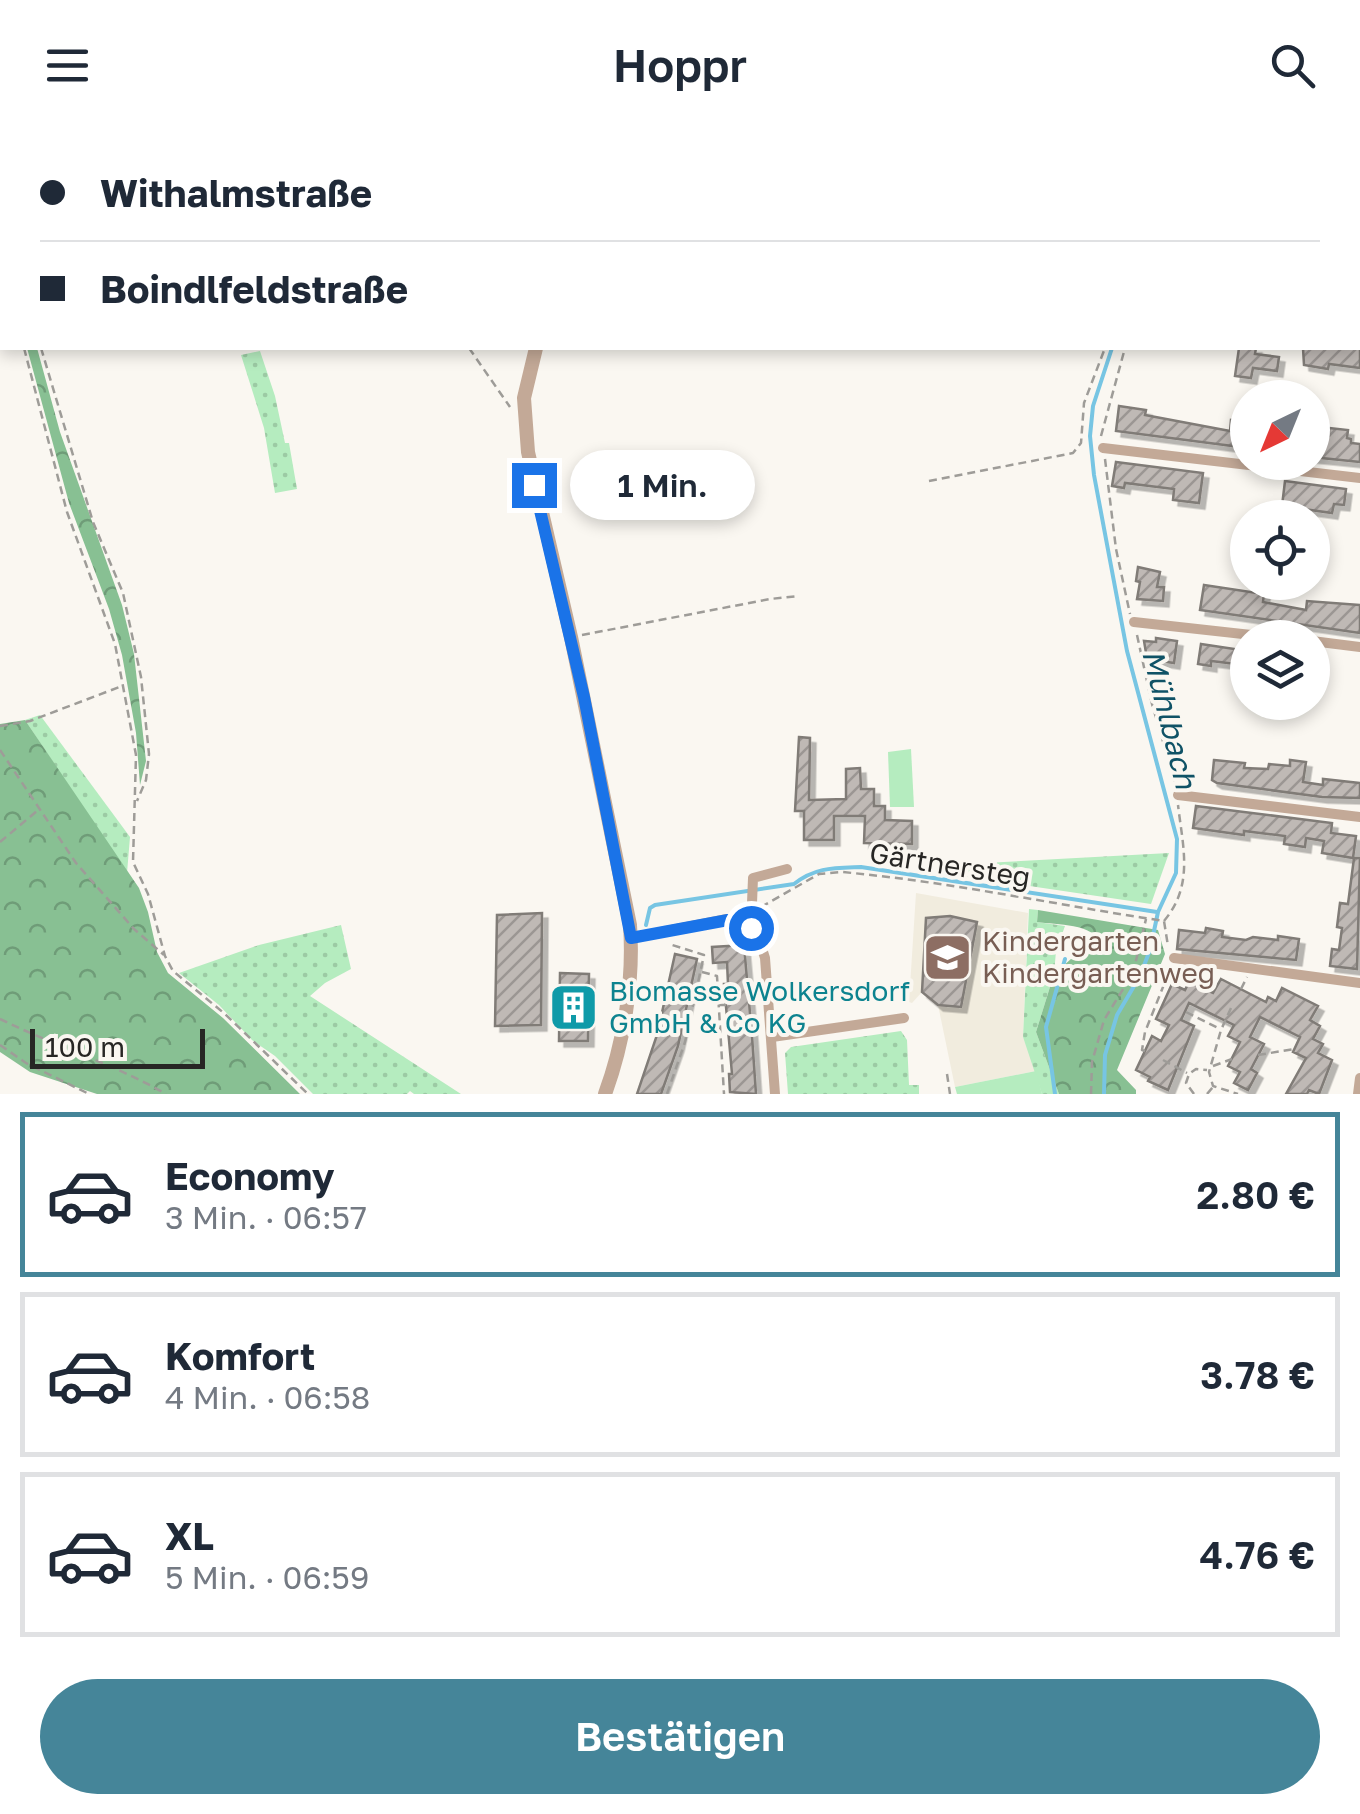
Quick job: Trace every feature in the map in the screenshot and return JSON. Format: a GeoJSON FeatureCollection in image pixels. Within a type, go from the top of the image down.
{"type":"FeatureCollection","features":[{"type":"Feature","properties":{"kind":"street"},"geometry":{"type":"LineString","coordinates":[[535,350],[526,379],[524,416],[534,485],[571,637],[631,938],[626,1010],[605,1094]]}},
{"type":"Feature","properties":{"kind":"street"},"geometry":{"type":"LineString","coordinates":[[1103,448],[1360,478]]}},
{"type":"Feature","properties":{"kind":"street"},"geometry":{"type":"LineString","coordinates":[[1134,622],[1230,633]]}},
{"type":"Feature","properties":{"kind":"street"},"geometry":{"type":"LineString","coordinates":[[1330,644],[1360,647]]}},
{"type":"Feature","properties":{"kind":"street"},"geometry":{"type":"LineString","coordinates":[[1178,795],[1360,817]]}},
{"type":"Feature","properties":{"kind":"street"},"geometry":{"type":"LineString","coordinates":[[775,1094],[762,944],[751,928],[750,885],[752,878],[790,874]]}},
{"type":"Feature","properties":{"kind":"street"},"geometry":{"type":"LineString","coordinates":[[631,938],[728,920],[751,928]]}},
{"type":"Feature","properties":{"kind":"street"},"geometry":{"type":"LineString","coordinates":[[1174,958],[1360,983]]}},
{"type":"Feature","properties":{"kind":"street"},"geometry":{"type":"LineString","coordinates":[[772,1036],[904,1018]]}},
{"type":"Feature","properties":{"kind":"street"},"geometry":{"type":"LineString","coordinates":[[1358,1094],[1360,1078]]}},
{"type":"Feature","properties":{"kind":"path"},"geometry":{"type":"LineString","coordinates":[[25,350],[67,512],[105,611],[125,685],[136,755],[133,862],[148,894],[165,956],[173,971],[225,1014],[308,1094]]}},
{"type":"Feature","properties":{"kind":"path"},"geometry":{"type":"LineString","coordinates":[[42,350],[93,522],[123,593],[141,677],[149,754],[146,780],[136,802]]}},
{"type":"Feature","properties":{"kind":"path"},"geometry":{"type":"LineString","coordinates":[[470,350],[500,396],[524,416]]}},
{"type":"Feature","properties":{"kind":"path"},"geometry":{"type":"LineString","coordinates":[[928,481],[1073,453],[1081,443],[1084,404],[1105,350]]}},
{"type":"Feature","properties":{"kind":"path"},"geometry":{"type":"LineString","coordinates":[[1124,350],[1101,436],[1119,564],[1178,795],[1185,883],[1162,921],[1174,958],[1145,1032],[1145,1051]]}},
{"type":"Feature","properties":{"kind":"path"},"geometry":{"type":"LineString","coordinates":[[571,637],[799,596]]}},
{"type":"Feature","properties":{"kind":"path"},"geometry":{"type":"LineString","coordinates":[[0,726],[30,721],[125,685]]}},
{"type":"Feature","properties":{"kind":"path"},"geometry":{"type":"LineString","coordinates":[[0,750],[76,863],[134,929],[165,956]]}},
{"type":"Feature","properties":{"kind":"path"},"geometry":{"type":"LineString","coordinates":[[0,842],[38,810]]}},
{"type":"Feature","properties":{"kind":"path","name":"Gärtnersteg"},"geometry":{"type":"LineString","coordinates":[[751,907],[797,889],[819,874],[842,872],[989,890],[1076,909],[1162,921]]}},
{"type":"Feature","properties":{"kind":"path"},"geometry":{"type":"LineString","coordinates":[[790,874],[797,889]]}},
{"type":"Feature","properties":{"kind":"path"},"geometry":{"type":"LineString","coordinates":[[1091,1094],[1092,1062],[1104,1020],[1133,973],[1148,919]]}},
{"type":"Feature","properties":{"kind":"path"},"geometry":{"type":"LineString","coordinates":[[667,932],[670,946],[704,956],[685,1042],[667,1094]]}},
{"type":"Feature","properties":{"kind":"path"},"geometry":{"type":"LineString","coordinates":[[701,971],[716,976],[724,1094]]}},
{"type":"Feature","properties":{"kind":"path"},"geometry":{"type":"LineString","coordinates":[[718,1005],[727,1002]]}},
{"type":"Feature","properties":{"kind":"path"},"geometry":{"type":"LineString","coordinates":[[1214,1086],[1209,1072],[1231,1008]]}},
{"type":"Feature","properties":{"kind":"path"},"geometry":{"type":"LineString","coordinates":[[1186,1012],[1221,1030]]}},
{"type":"Feature","properties":{"kind":"path"},"geometry":{"type":"LineString","coordinates":[[0,1019],[57,1047],[133,1075],[166,1094]]}},
{"type":"Feature","properties":{"kind":"path"},"geometry":{"type":"LineString","coordinates":[[0,1045],[26,1063],[88,1094]]}},
{"type":"Feature","properties":{"kind":"path"},"geometry":{"type":"LineString","coordinates":[[1258,1055],[1294,1049]]}},
{"type":"Feature","properties":{"kind":"path"},"geometry":{"type":"LineString","coordinates":[[1212,1066],[1232,1059]]}},
{"type":"Feature","properties":{"kind":"path"},"geometry":{"type":"LineString","coordinates":[[1162,1060],[1189,1074]]}},
{"type":"Feature","properties":{"kind":"path"},"geometry":{"type":"LineString","coordinates":[[1194,1094],[1186,1083],[1189,1074],[1196,1069],[1209,1072]]}},
{"type":"Feature","properties":{"kind":"path"},"geometry":{"type":"LineString","coordinates":[[722,1072],[730,1072]]}},
{"type":"Feature","properties":{"kind":"path"},"geometry":{"type":"LineString","coordinates":[[947,1074],[950,1094]]}},
{"type":"Feature","properties":{"kind":"path"},"geometry":{"type":"LineString","coordinates":[[1207,1094],[1214,1086]]}},
{"type":"Feature","properties":{"kind":"path"},"geometry":{"type":"LineString","coordinates":[[1214,1086],[1238,1094]]}},
{"type":"Feature","properties":{"kind":"shaded area"},"geometry":{"type":"Polygon","coordinates":[[[916,893],[1028,913],[1023,1037],[1036,1071],[955,1087],[938,1005],[922,992],[909,1002],[916,893]]]}},
{"type":"Feature","properties":{"kind":"green space"},"geometry":{"type":"Polygon","coordinates":[[[28,350],[38,350],[60,432],[122,605],[134,654],[146,761],[140,785],[136,733],[122,655],[69,503],[28,350]]]}},
{"type":"Feature","properties":{"kind":"green space"},"geometry":{"type":"Polygon","coordinates":[[[260,351],[285,443],[289,443],[297,489],[275,493],[264,428],[241,355],[260,351]]]}},
{"type":"Feature","properties":{"kind":"green space"},"geometry":{"type":"Polygon","coordinates":[[[40,715],[130,837],[127,873],[25,720],[40,715]]]}},
{"type":"Feature","properties":{"kind":"green space"},"geometry":{"type":"Polygon","coordinates":[[[25,720],[139,888],[157,952],[168,973],[223,1018],[300,1094],[97,1094],[30,1072],[0,1052],[0,724],[25,720]]]}},
{"type":"Feature","properties":{"kind":"green space"},"geometry":{"type":"Polygon","coordinates":[[[911,749],[914,807],[890,807],[888,752],[911,749]]]}},
{"type":"Feature","properties":{"kind":"green space"},"geometry":{"type":"Polygon","coordinates":[[[1169,853],[1151,904],[927,871],[928,866],[1169,853]]]}},
{"type":"Feature","properties":{"kind":"green space"},"geometry":{"type":"Polygon","coordinates":[[[1029,909],[1038,910],[1037,922],[1065,926],[1036,1032],[1059,1094],[1042,1094],[1023,1037],[1029,909]]]}},
{"type":"Feature","properties":{"kind":"green space"},"geometry":{"type":"Polygon","coordinates":[[[1038,910],[1158,930],[1165,954],[1117,1070],[1136,1094],[1059,1094],[1036,1032],[1054,974],[1080,951],[1091,953],[1102,944],[1083,929],[1037,922],[1038,910]]]}},
{"type":"Feature","properties":{"kind":"green space"},"geometry":{"type":"Polygon","coordinates":[[[341,925],[351,969],[310,996],[461,1094],[313,1094],[219,1005],[179,973],[259,945],[341,925]]]}},
{"type":"Feature","properties":{"kind":"green space"},"geometry":{"type":"Polygon","coordinates":[[[901,1031],[907,1040],[909,1085],[919,1085],[919,1094],[788,1094],[785,1053],[791,1047],[901,1031]]]}},
{"type":"Feature","properties":{"kind":"green space"},"geometry":{"type":"Polygon","coordinates":[[[1036,1071],[1042,1094],[957,1094],[955,1087],[1036,1071]]]}},
{"type":"Feature","properties":{"kind":"building"},"geometry":{"type":"Polygon","coordinates":[[[1239,350],[1279,357],[1277,371],[1253,368],[1251,378],[1235,376],[1239,350]]]}},
{"type":"Feature","properties":{"kind":"building"},"geometry":{"type":"Polygon","coordinates":[[[1303,350],[1360,350],[1360,368],[1304,365],[1303,350]]]}},
{"type":"Feature","properties":{"kind":"building"},"geometry":{"type":"Polygon","coordinates":[[[1119,406],[1146,410],[1145,415],[1230,431],[1230,446],[1116,431],[1119,406]]]}},
{"type":"Feature","properties":{"kind":"building"},"geometry":{"type":"Polygon","coordinates":[[[1330,428],[1348,430],[1351,443],[1360,444],[1360,462],[1330,459],[1330,428]]]}},
{"type":"Feature","properties":{"kind":"building"},"geometry":{"type":"Polygon","coordinates":[[[1116,462],[1203,473],[1199,503],[1173,500],[1174,489],[1125,483],[1124,488],[1112,486],[1116,462]]]}},
{"type":"Feature","properties":{"kind":"building"},"geometry":{"type":"Polygon","coordinates":[[[1285,481],[1346,489],[1344,505],[1334,504],[1332,513],[1330,500],[1283,500],[1285,481]]]}},
{"type":"Feature","properties":{"kind":"building"},"geometry":{"type":"Polygon","coordinates":[[[1138,567],[1160,572],[1157,587],[1164,587],[1163,601],[1137,599],[1138,567]]]}},
{"type":"Feature","properties":{"kind":"building"},"geometry":{"type":"Polygon","coordinates":[[[1204,585],[1230,589],[1230,600],[1263,600],[1306,610],[1307,601],[1360,605],[1360,633],[1330,629],[1330,620],[1270,620],[1200,610],[1204,585]]]}},
{"type":"Feature","properties":{"kind":"building"},"geometry":{"type":"Polygon","coordinates":[[[1156,638],[1177,641],[1174,663],[1147,659],[1144,641],[1156,642],[1156,638]]]}},
{"type":"Feature","properties":{"kind":"building"},"geometry":{"type":"Polygon","coordinates":[[[1201,644],[1230,648],[1230,663],[1198,664],[1201,644]]]}},
{"type":"Feature","properties":{"kind":"building"},"geometry":{"type":"Polygon","coordinates":[[[799,737],[810,738],[809,800],[846,799],[846,769],[860,768],[861,789],[874,789],[874,806],[885,806],[885,820],[912,821],[912,844],[864,843],[865,816],[834,816],[834,840],[804,840],[804,811],[795,811],[799,737]]]}},
{"type":"Feature","properties":{"kind":"building"},"geometry":{"type":"Polygon","coordinates":[[[1214,760],[1268,769],[1269,764],[1290,766],[1290,760],[1306,762],[1303,782],[1323,785],[1323,779],[1360,783],[1360,798],[1217,783],[1212,780],[1214,760]]]}},
{"type":"Feature","properties":{"kind":"building"},"geometry":{"type":"Polygon","coordinates":[[[1196,806],[1332,823],[1331,833],[1356,836],[1353,858],[1322,853],[1324,841],[1306,838],[1305,847],[1284,844],[1285,836],[1193,828],[1196,806]]]}},
{"type":"Feature","properties":{"kind":"building"},"geometry":{"type":"Polygon","coordinates":[[[1354,858],[1360,858],[1357,969],[1330,966],[1332,949],[1339,950],[1340,903],[1348,904],[1354,858]]]}},
{"type":"Feature","properties":{"kind":"building"},"geometry":{"type":"Polygon","coordinates":[[[542,913],[541,1025],[495,1026],[497,915],[542,913]]]}},
{"type":"Feature","properties":{"kind":"building","name":"Kindergarten Kindergartenweg"},"geometry":{"type":"Polygon","coordinates":[[[950,916],[977,922],[961,1007],[938,1005],[922,992],[926,918],[950,916]]]}},
{"type":"Feature","properties":{"kind":"building"},"geometry":{"type":"Polygon","coordinates":[[[1206,928],[1223,931],[1222,937],[1246,940],[1278,940],[1278,936],[1299,939],[1296,960],[1177,949],[1179,930],[1205,933],[1206,928]]]}},
{"type":"Feature","properties":{"kind":"building"},"geometry":{"type":"Polygon","coordinates":[[[744,945],[756,1094],[730,1092],[724,984],[728,984],[727,962],[713,963],[712,947],[744,945]]]}},
{"type":"Feature","properties":{"kind":"building"},"geometry":{"type":"Polygon","coordinates":[[[675,954],[697,959],[678,1046],[661,1094],[637,1094],[657,1035],[675,954]]]}},
{"type":"Feature","properties":{"kind":"building","name":"Biomasse Wolkersdorf GmbH & Co KG"},"geometry":{"type":"Polygon","coordinates":[[[560,973],[589,974],[588,1041],[559,1041],[560,973]]]}},
{"type":"Feature","properties":{"kind":"building"},"geometry":{"type":"Polygon","coordinates":[[[1221,979],[1266,1002],[1268,997],[1276,1001],[1282,988],[1318,1006],[1310,1020],[1320,1026],[1313,1039],[1323,1044],[1318,1053],[1332,1060],[1319,1094],[1309,1090],[1307,1094],[1286,1094],[1306,1058],[1293,1052],[1300,1037],[1260,1017],[1250,1037],[1264,1044],[1251,1069],[1257,1073],[1248,1090],[1234,1083],[1240,1072],[1228,1066],[1240,1042],[1228,1036],[1234,1025],[1189,1003],[1181,1020],[1194,1026],[1168,1090],[1136,1070],[1152,1036],[1161,1041],[1169,1025],[1156,1019],[1172,984],[1185,990],[1189,982],[1213,993],[1221,979]]]}},
{"type":"Feature","properties":{"kind":"waterway","name":"Mühlbach"},"geometry":{"type":"LineString","coordinates":[[1104,1094],[1105,1055],[1117,1015],[1140,976],[1158,912],[1176,873],[1177,839],[1127,651],[1094,475],[1090,436],[1093,406],[1111,350]]}},
{"type":"Feature","properties":{"kind":"waterway"},"geometry":{"type":"LineString","coordinates":[[646,925],[650,908],[655,905],[794,884],[818,871],[861,867],[1157,912]]}},
{"type":"Feature","properties":{"kind":"waterway"},"geometry":{"type":"LineString","coordinates":[[1055,1094],[1046,1027],[1065,959]]}},
{"type":"Feature","properties":{"kind":"place","name":"Kindergarten Kindergartenweg"},"geometry":{"type":"Point","coordinates":[947,957]}},
{"type":"Feature","properties":{"kind":"place","name":"Biomasse Wolkersdorf GmbH & Co KG"},"geometry":{"type":"Point","coordinates":[574,1007]}},
{"type":"Feature","properties":{"kind":"route"},"geometry":{"type":"LineString","coordinates":[[534,485],[584,697],[631,938],[728,920],[751,928]]}}]}
